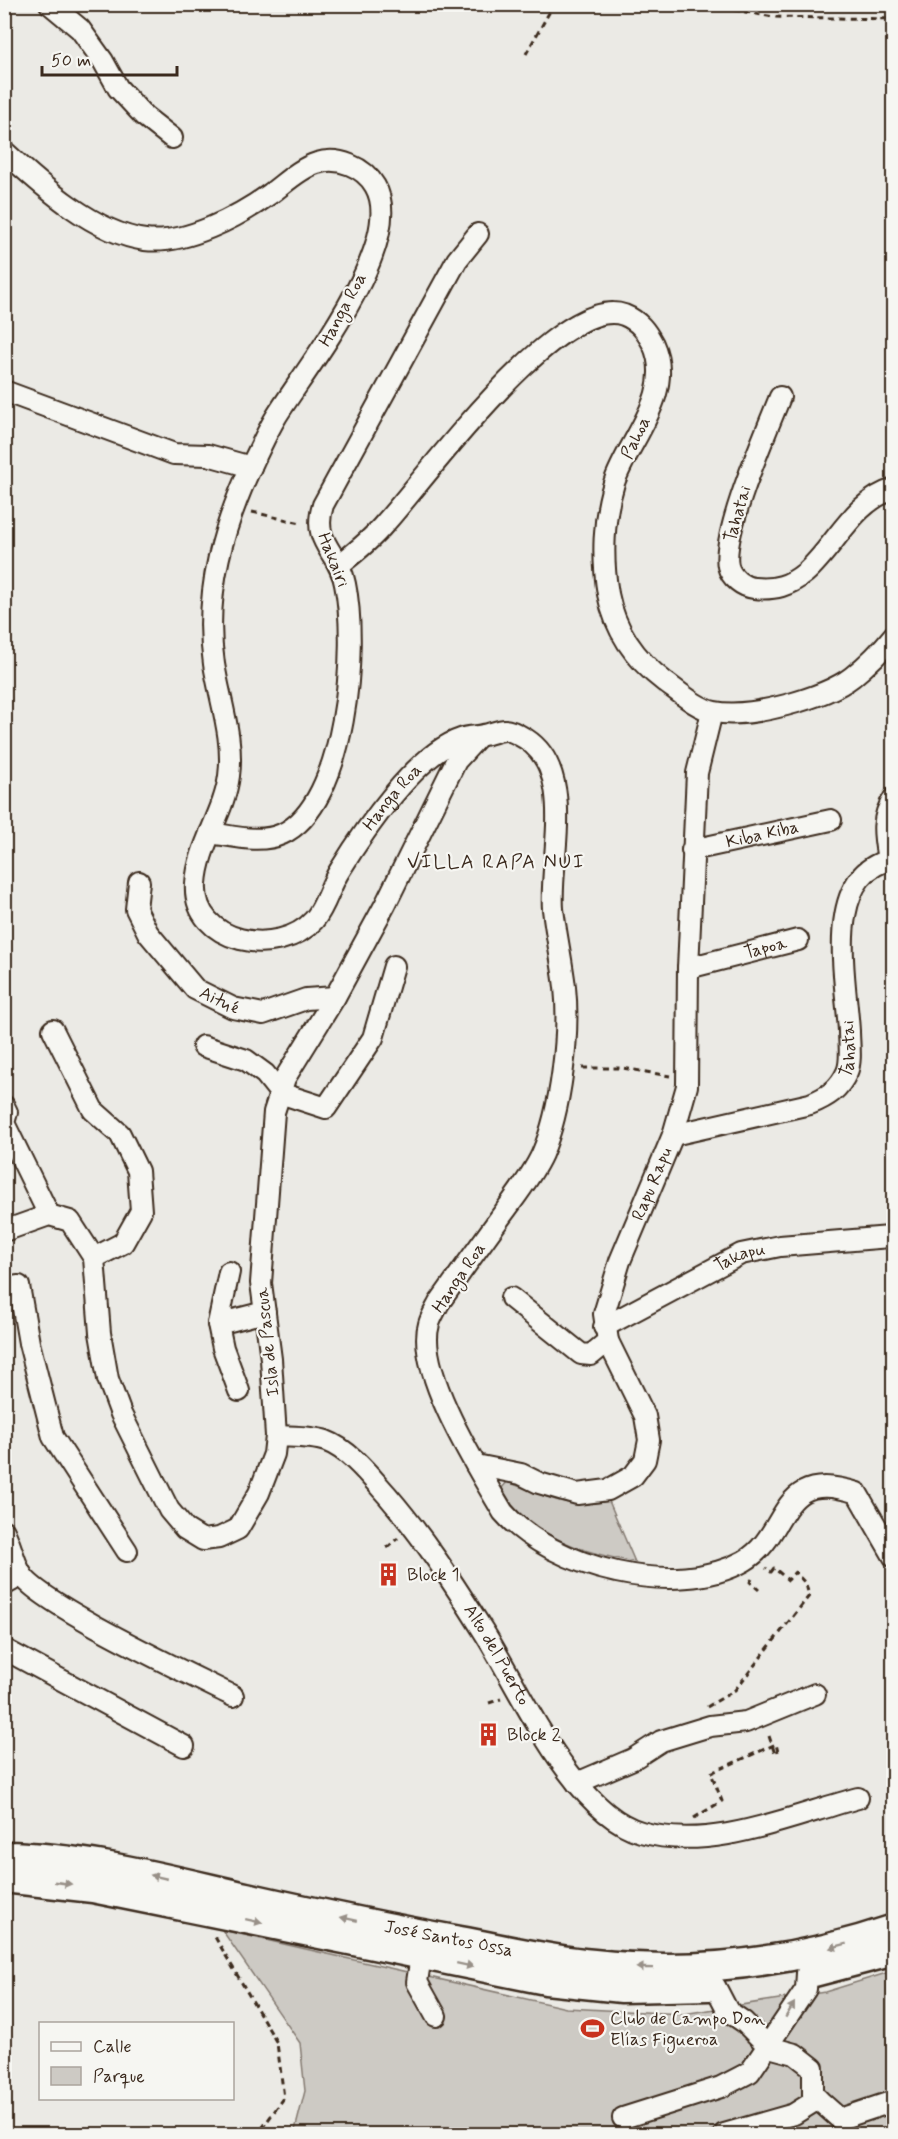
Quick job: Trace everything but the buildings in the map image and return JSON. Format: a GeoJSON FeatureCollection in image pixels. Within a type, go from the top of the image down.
{"type":"FeatureCollection","features":[{"type":"Feature","properties":{"kind":"highway","name":"José Santos Ossa"},"geometry":{"type":"LineString","coordinates":[[4,1856],[48,1859],[130,1870],[435,1937],[592,1964],[676,1968],[760,1962],[836,1947],[894,1929]]}},
{"type":"Feature","properties":{"kind":"highway","name":"José Santos Ossa"},"geometry":{"type":"LineString","coordinates":[[4,1878],[82,1886],[507,1973],[584,1985],[669,1988],[715,1986],[807,1973],[894,1950]]}},
{"type":"Feature","properties":{"kind":"street"},"geometry":{"type":"LineString","coordinates":[[50,4],[80,29],[103,61],[118,88],[144,116],[172,138]]}},
{"type":"Feature","properties":{"kind":"street","name":"Hanga Roa"},"geometry":{"type":"LineString","coordinates":[[4,151],[91,220],[115,234],[151,241],[180,240],[248,209],[318,162],[348,163],[359,169],[374,184],[381,213],[379,230],[353,300],[319,355],[274,420],[233,507],[214,574],[210,604],[210,640],[230,758],[229,779],[221,809],[210,833],[195,888],[198,906],[209,924],[241,940],[264,942],[296,934],[316,918],[336,875],[386,805],[429,756],[461,739],[505,730],[520,735],[541,750],[552,779],[558,812],[553,906],[566,994],[560,1094],[542,1155],[439,1303],[429,1324],[427,1345],[433,1371],[452,1419],[503,1512],[513,1524],[555,1550],[621,1573],[688,1578],[720,1572],[746,1560],[766,1540],[792,1499],[823,1487],[844,1489],[857,1493],[894,1557]]}},
{"type":"Feature","properties":{"kind":"street","name":"Hakairi"},"geometry":{"type":"LineString","coordinates":[[210,833],[266,839],[283,833],[305,815],[335,755],[349,684],[349,615],[345,583],[339,565],[324,544],[319,527],[323,505],[457,260],[478,234]]}},
{"type":"Feature","properties":{"kind":"street","name":"Pahoa"},"geometry":{"type":"LineString","coordinates":[[339,565],[384,525],[483,406],[537,354],[563,333],[599,314],[623,315],[645,328],[658,354],[657,386],[646,423],[615,482],[608,513],[604,557],[609,596],[620,629],[640,660],[679,692],[712,712],[733,714],[777,708],[811,697],[850,678],[894,635]]}},
{"type":"Feature","properties":{"kind":"street"},"geometry":{"type":"LineString","coordinates":[[4,391],[174,454],[207,455],[251,467]]}},
{"type":"Feature","properties":{"kind":"street","name":"Tahatai"},"geometry":{"type":"LineString","coordinates":[[780,396],[749,474],[728,548],[728,567],[735,579],[748,587],[769,590],[789,585],[807,571],[865,505],[894,489]]}},
{"type":"Feature","properties":{"kind":"street","name":"Rapu Rapu"},"geometry":{"type":"LineString","coordinates":[[606,1334],[606,1303],[620,1261],[673,1135],[687,1078],[688,968],[697,773],[712,712]]}},
{"type":"Feature","properties":{"kind":"street","name":"Isla de Pascua"},"geometry":{"type":"LineString","coordinates":[[49,1215],[70,1221],[94,1257],[100,1334],[108,1378],[121,1414],[169,1510],[184,1529],[203,1540],[219,1538],[237,1529],[259,1493],[274,1454],[276,1436],[261,1283],[273,1123],[280,1093],[294,1061],[334,998],[385,906],[456,761],[478,737]]}},
{"type":"Feature","properties":{"kind":"street"},"geometry":{"type":"LineString","coordinates":[[891,859],[883,828],[885,811],[894,798]]}},
{"type":"Feature","properties":{"kind":"street","name":"Kiba Kiba"},"geometry":{"type":"LineString","coordinates":[[692,850],[831,820]]}},
{"type":"Feature","properties":{"kind":"street","name":"Tahatai"},"geometry":{"type":"LineString","coordinates":[[673,1135],[810,1104],[830,1096],[841,1083],[848,1070],[849,1045],[843,919],[853,883],[866,868],[891,859]]}},
{"type":"Feature","properties":{"kind":"street","name":"Aitué"},"geometry":{"type":"LineString","coordinates":[[139,882],[136,909],[148,933],[195,990],[233,1008],[263,1014],[306,999],[334,998]]}},
{"type":"Feature","properties":{"kind":"street","name":"Tapoa"},"geometry":{"type":"LineString","coordinates":[[688,968],[798,940]]}},
{"type":"Feature","properties":{"kind":"street"},"geometry":{"type":"LineString","coordinates":[[203,1046],[246,1060],[265,1074],[280,1093],[326,1108],[373,1038],[394,966]]}},
{"type":"Feature","properties":{"kind":"street"},"geometry":{"type":"LineString","coordinates":[[53,1029],[93,1110],[120,1134],[138,1171],[141,1211],[123,1243],[94,1257]]}},
{"type":"Feature","properties":{"kind":"street"},"geometry":{"type":"LineString","coordinates":[[4,1106],[7,1112],[4,1124],[49,1215],[4,1231]]}},
{"type":"Feature","properties":{"kind":"street","name":"Takapu"},"geometry":{"type":"LineString","coordinates":[[511,1298],[581,1354],[591,1355],[606,1334],[741,1254],[780,1246],[890,1237]]}},
{"type":"Feature","properties":{"kind":"street"},"geometry":{"type":"LineString","coordinates":[[230,1272],[218,1324],[222,1348],[239,1391]]}},
{"type":"Feature","properties":{"kind":"street"},"geometry":{"type":"LineString","coordinates":[[4,1288],[20,1286],[29,1343],[53,1437],[127,1551]]}},
{"type":"Feature","properties":{"kind":"street"},"geometry":{"type":"LineString","coordinates":[[218,1324],[265,1312]]}},
{"type":"Feature","properties":{"kind":"street"},"geometry":{"type":"LineString","coordinates":[[476,1465],[521,1474],[539,1483],[577,1494],[608,1490],[633,1476],[645,1460],[649,1440],[645,1416],[606,1334]]}},
{"type":"Feature","properties":{"kind":"street","name":"Alto del Puerto"},"geometry":{"type":"LineString","coordinates":[[276,1436],[326,1442],[363,1469],[398,1508],[434,1552],[557,1756],[592,1801],[619,1821],[639,1832],[661,1836],[693,1837],[736,1832],[858,1798]]}},
{"type":"Feature","properties":{"kind":"street"},"geometry":{"type":"LineString","coordinates":[[4,1531],[22,1575],[42,1594],[86,1620],[233,1696]]}},
{"type":"Feature","properties":{"kind":"street"},"geometry":{"type":"LineString","coordinates":[[4,1585],[22,1575]]}},
{"type":"Feature","properties":{"kind":"street"},"geometry":{"type":"LineString","coordinates":[[4,1649],[184,1746]]}},
{"type":"Feature","properties":{"kind":"street"},"geometry":{"type":"LineString","coordinates":[[577,1783],[633,1759],[661,1742],[710,1726],[746,1722],[815,1694]]}},
{"type":"Feature","properties":{"kind":"street"},"geometry":{"type":"LineString","coordinates":[[421,1956],[417,1982],[436,2016]]}},
{"type":"Feature","properties":{"kind":"street"},"geometry":{"type":"LineString","coordinates":[[623,2118],[721,2087],[750,2072],[769,2047],[793,2004],[806,1989],[807,1973]]}},
{"type":"Feature","properties":{"kind":"street"},"geometry":{"type":"LineString","coordinates":[[715,1986],[728,2011],[744,2022],[769,2047],[795,2054],[813,2068],[813,2095],[840,2119],[894,2101]]}},
{"type":"Feature","properties":{"kind":"street"},"geometry":{"type":"LineString","coordinates":[[724,2134],[794,2114],[818,2099]]}},
{"type":"Feature","properties":{"kind":"path"},"geometry":{"type":"LineString","coordinates":[[526,54],[554,4]]}},
{"type":"Feature","properties":{"kind":"path"},"geometry":{"type":"LineString","coordinates":[[703,4],[773,17],[894,19]]}},
{"type":"Feature","properties":{"kind":"path"},"geometry":{"type":"LineString","coordinates":[[233,507],[319,527]]}},
{"type":"Feature","properties":{"kind":"path"},"geometry":{"type":"LineString","coordinates":[[562,1068],[622,1068],[687,1078]]}},
{"type":"Feature","properties":{"kind":"path"},"geometry":{"type":"LineString","coordinates":[[710,1726],[703,1710],[735,1690],[809,1596],[806,1584],[795,1572],[788,1580],[774,1568],[771,1572],[763,1565]]}},
{"type":"Feature","properties":{"kind":"path"},"geometry":{"type":"LineString","coordinates":[[757,1573],[750,1581],[759,1590]]}},
{"type":"Feature","properties":{"kind":"path"},"geometry":{"type":"LineString","coordinates":[[693,1837],[688,1821],[722,1801],[711,1773],[776,1744],[777,1753],[769,1736]]}},
{"type":"Feature","properties":{"kind":"path"},"geometry":{"type":"LineString","coordinates":[[200,1910],[277,2043],[284,2098],[258,2134]]}},
{"type":"Feature","properties":{"kind":"green space"},"geometry":{"type":"Polygon","coordinates":[[[507,1482],[567,1503],[609,1501],[635,1562],[604,1556],[575,1546],[533,1525],[513,1506],[501,1489],[507,1482]]]}},
{"type":"Feature","properties":{"kind":"green space","name":"Club de Campo Don Elías Figueroa"},"geometry":{"type":"Polygon","coordinates":[[[222,1930],[566,2008],[683,2014],[825,1992],[893,1971],[893,2134],[294,2134],[305,2091],[300,2043],[222,1930]]]}},
{"type":"Feature","properties":{"kind":"place","name":"Block 1"},"geometry":{"type":"Point","coordinates":[389,1575]}},
{"type":"Feature","properties":{"kind":"place","name":"Block 2"},"geometry":{"type":"Point","coordinates":[489,1735]}},
{"type":"Feature","properties":{"kind":"place","name":"Club de Campo Don Elías Figueroa"},"geometry":{"type":"Point","coordinates":[592,2029]}},
{"type":"Feature","properties":{"kind":"district","name":"VILLA RAPA NUI"},"geometry":{"type":"Point","coordinates":[496,862]}}]}
